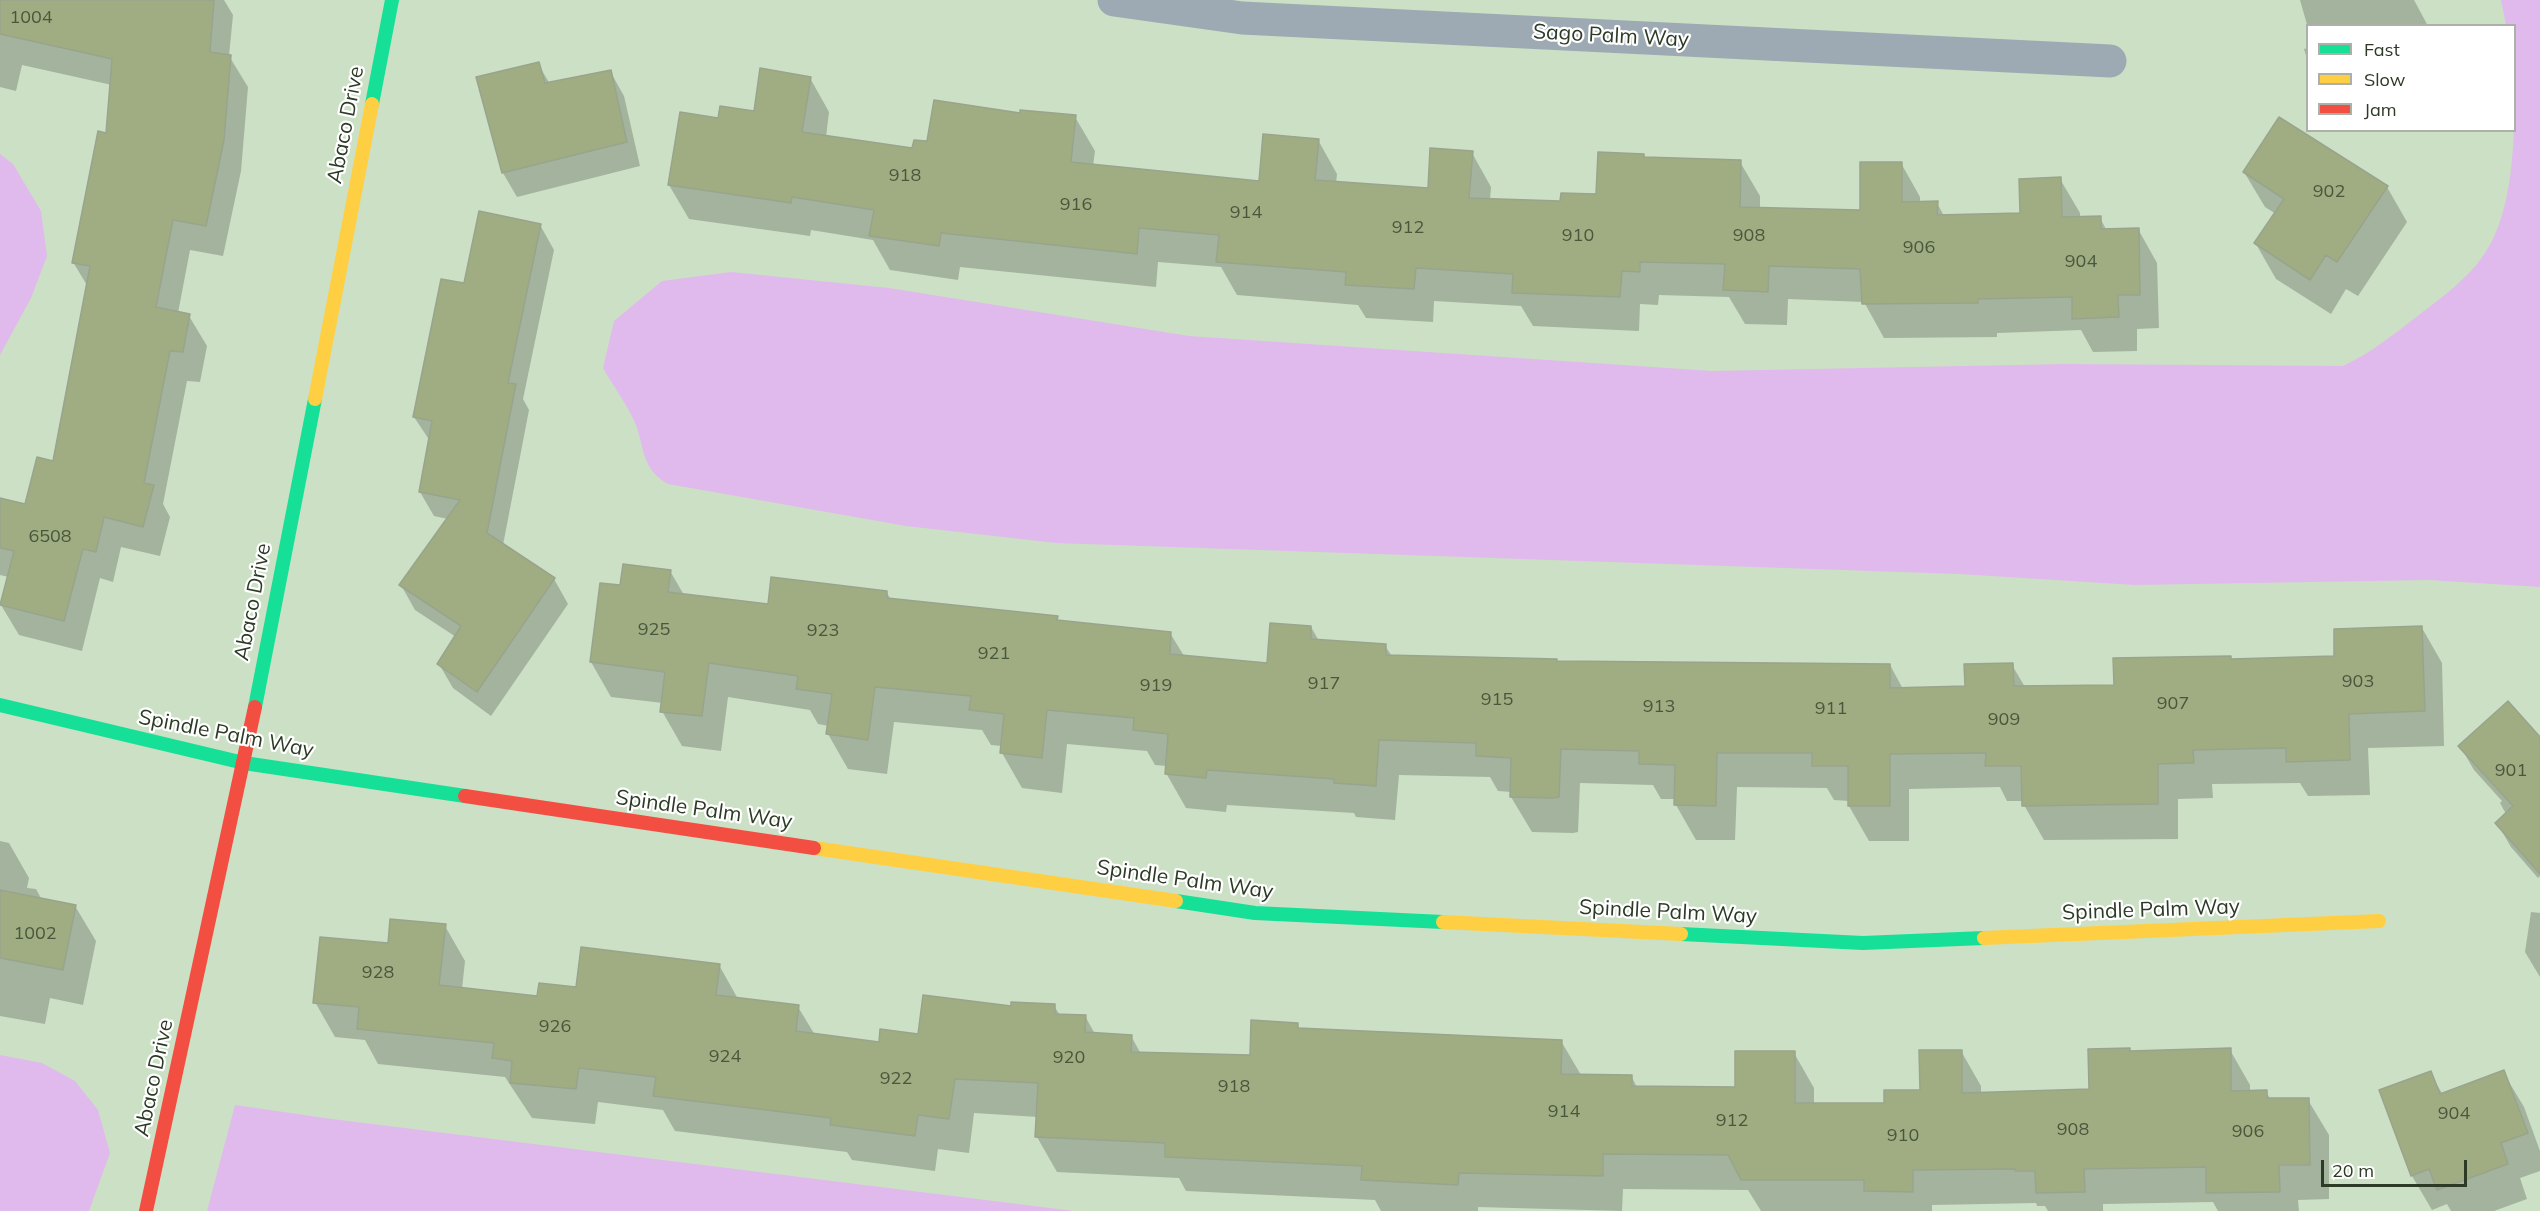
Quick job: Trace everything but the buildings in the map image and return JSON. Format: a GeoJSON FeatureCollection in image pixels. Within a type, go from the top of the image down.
{"type":"FeatureCollection","features":[{"type":"Feature","properties":{"kind":"street","name":"Abaco Drive"},"geometry":{"type":"LineString","coordinates":[[147,1211],[244,763],[392,0]]}},
{"type":"Feature","properties":{"kind":"street","name":"Sago Palm Way"},"geometry":{"type":"LineString","coordinates":[[1114,0],[1242,18],[2110,61]]}},
{"type":"Feature","properties":{"kind":"street","name":"Spindle Palm Way"},"geometry":{"type":"LineString","coordinates":[[0,705],[244,763],[1256,913],[1863,943],[2379,921]]}},
{"type":"Feature","properties":{"kind":"shaded area"},"geometry":{"type":"Polygon","coordinates":[[[2501,0],[2540,0],[2540,587],[2429,580],[2135,585],[1959,574],[1056,543],[906,526],[668,484],[649,466],[633,418],[603,368],[614,321],[662,281],[731,272],[889,288],[1189,336],[1712,371],[2065,364],[2343,366],[2382,343],[2455,287],[2479,262],[2497,230],[2505,204],[2514,132],[2516,132],[2516,24],[2506,24],[2501,0]]]}},
{"type":"Feature","properties":{"kind":"shaded area"},"geometry":{"type":"Polygon","coordinates":[[[0,154],[13,164],[41,211],[47,256],[31,298],[0,355],[0,154]]]}},
{"type":"Feature","properties":{"kind":"shaded area"},"geometry":{"type":"Polygon","coordinates":[[[0,1055],[42,1063],[75,1081],[98,1110],[110,1153],[89,1211],[0,1211],[0,1055]]]}},
{"type":"Feature","properties":{"kind":"shaded area"},"geometry":{"type":"Polygon","coordinates":[[[235,1105],[332,1119],[1074,1211],[207,1211],[235,1105]]]}},
{"type":"Feature","properties":{"kind":"traffic: fast"},"geometry":{"type":"LineString","coordinates":[[372,104],[392,0]]}},
{"type":"Feature","properties":{"kind":"traffic: fast"},"geometry":{"type":"LineString","coordinates":[[255,707],[315,399]]}},
{"type":"Feature","properties":{"kind":"traffic: fast"},"geometry":{"type":"LineString","coordinates":[[0,705],[244,763],[465,796]]}},
{"type":"Feature","properties":{"kind":"traffic: fast"},"geometry":{"type":"LineString","coordinates":[[1176,901],[1255,913],[1443,922]]}},
{"type":"Feature","properties":{"kind":"traffic: fast"},"geometry":{"type":"LineString","coordinates":[[1681,934],[1863,943],[1984,938]]}},
{"type":"Feature","properties":{"kind":"traffic: slow"},"geometry":{"type":"LineString","coordinates":[[315,399],[372,104]]}},
{"type":"Feature","properties":{"kind":"traffic: slow"},"geometry":{"type":"LineString","coordinates":[[814,848],[1176,901]]}},
{"type":"Feature","properties":{"kind":"traffic: slow"},"geometry":{"type":"LineString","coordinates":[[1984,938],[2379,921]]}},
{"type":"Feature","properties":{"kind":"traffic: slow"},"geometry":{"type":"LineString","coordinates":[[1443,922],[1681,934]]}},
{"type":"Feature","properties":{"kind":"traffic: jam"},"geometry":{"type":"LineString","coordinates":[[146,1211],[255,707]]}},
{"type":"Feature","properties":{"kind":"traffic: jam"},"geometry":{"type":"LineString","coordinates":[[465,796],[814,848]]}}]}
